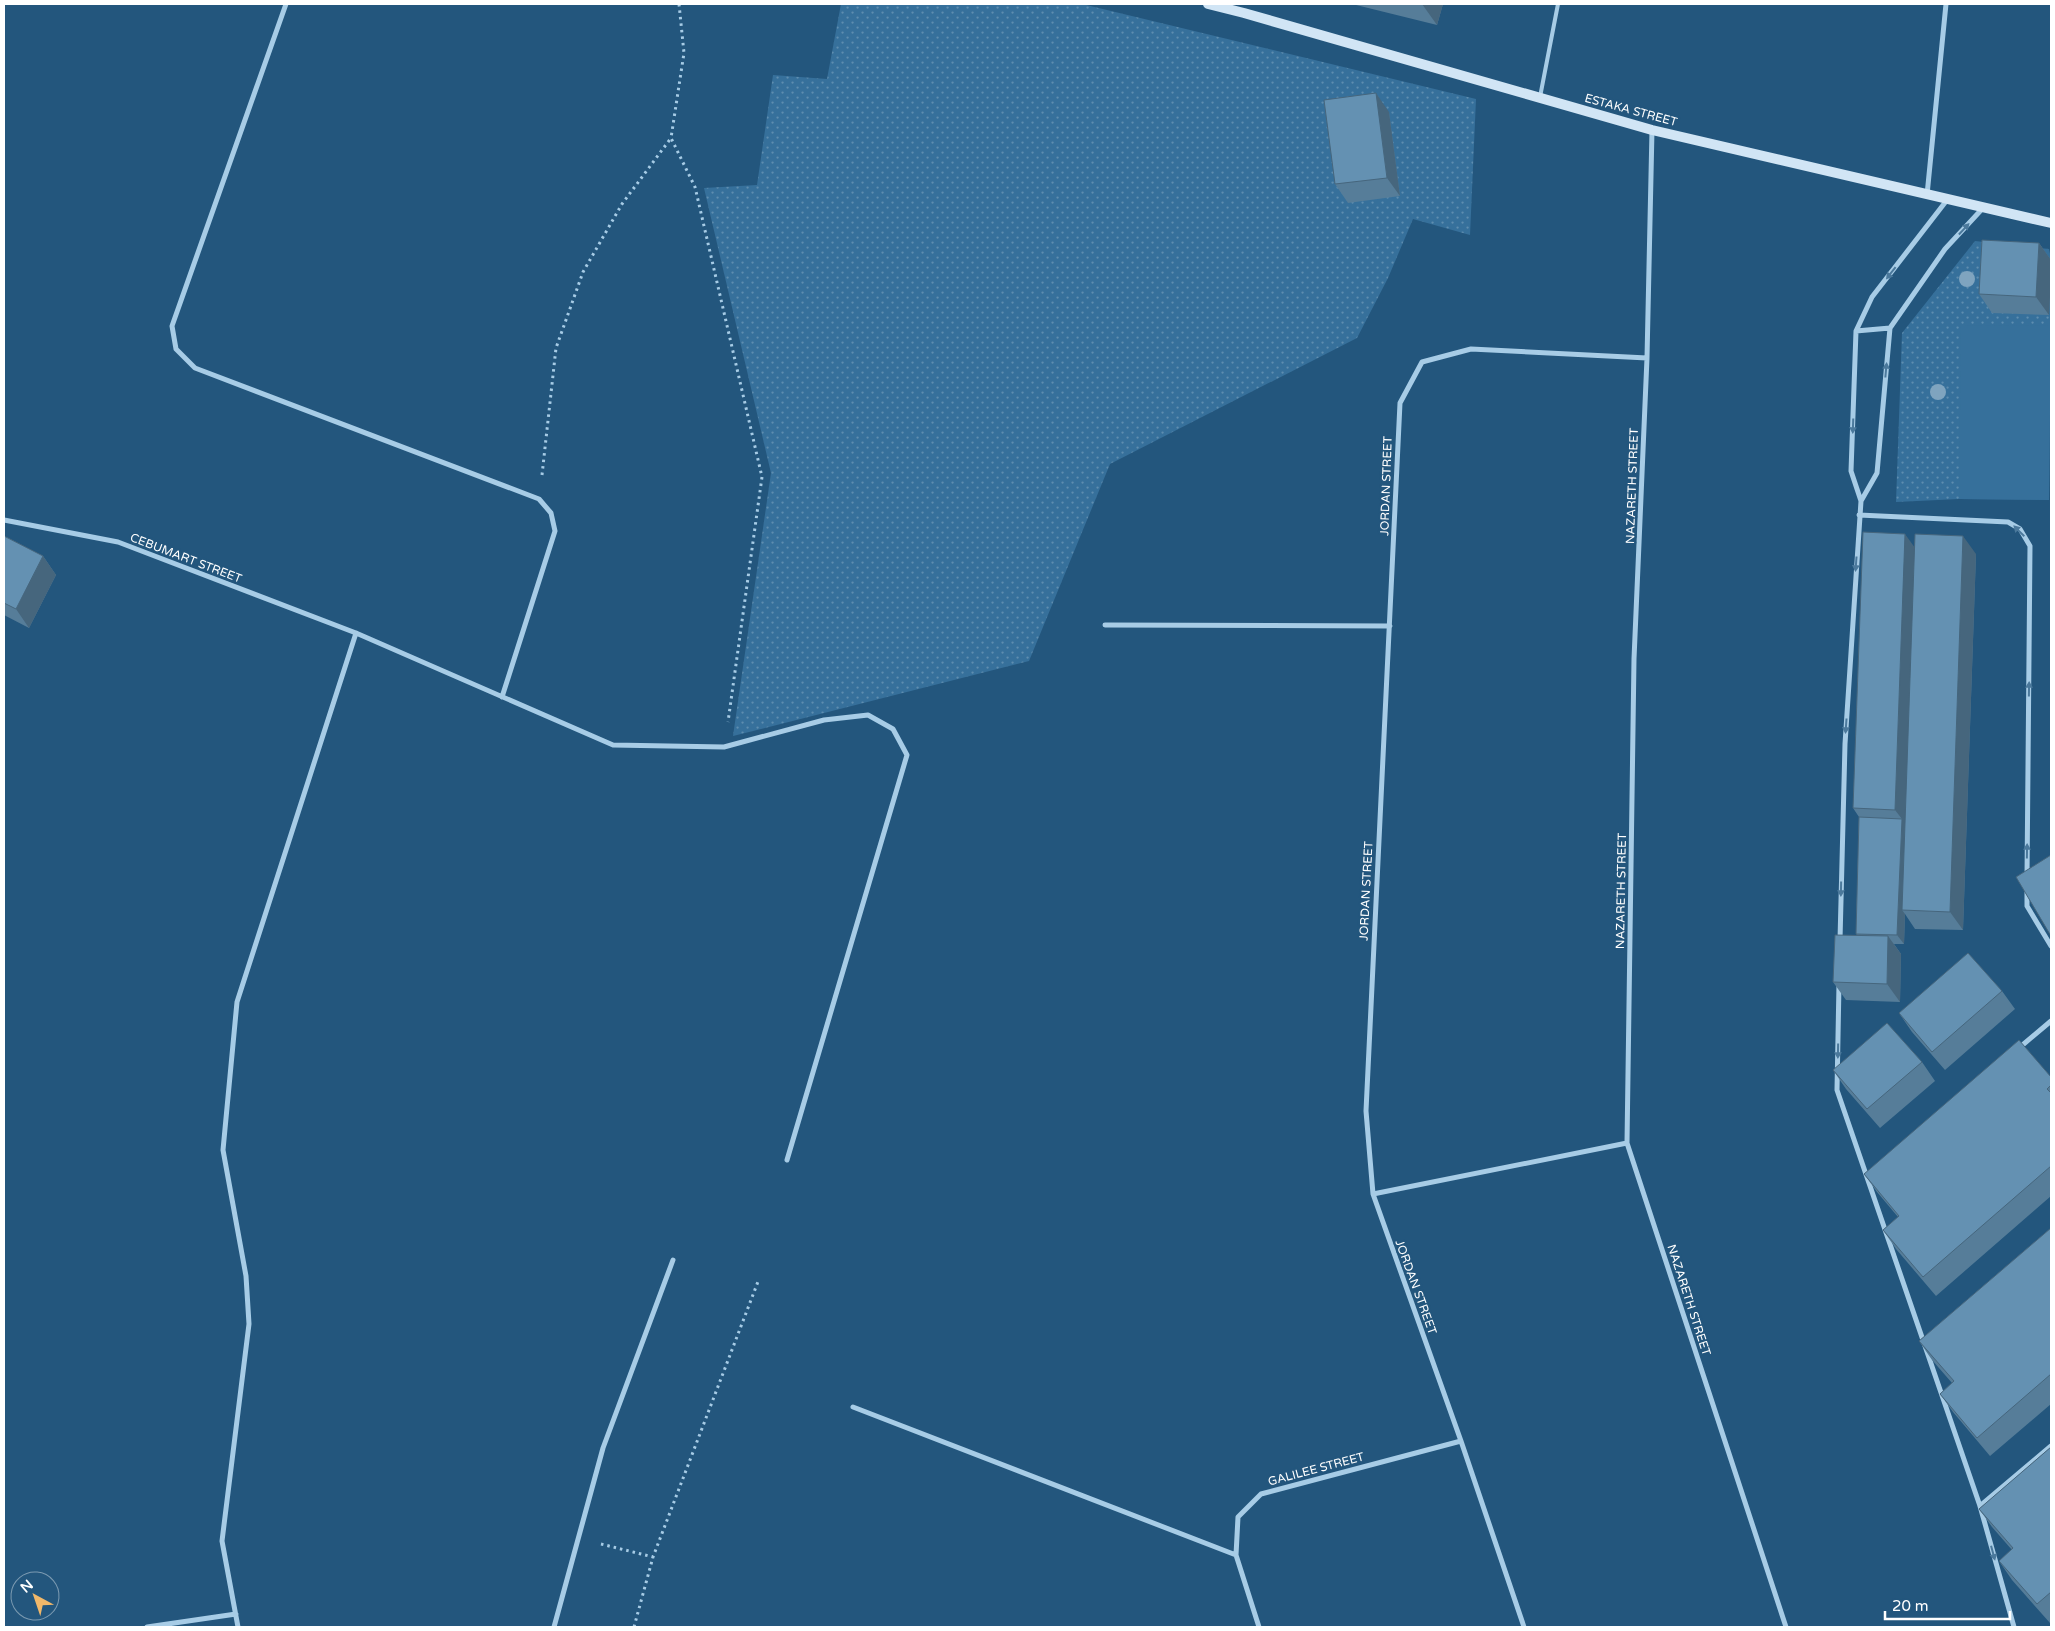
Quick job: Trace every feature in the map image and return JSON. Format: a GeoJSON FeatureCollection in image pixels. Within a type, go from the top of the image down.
{"type":"FeatureCollection","features":[{"type":"Feature","properties":{"kind":"street"},"geometry":{"type":"LineString","coordinates":[[286,4],[172,326],[176,349],[195,368],[539,499],[551,513],[555,531],[502,697]]}},
{"type":"Feature","properties":{"kind":"street","name":"ESTAKA STREET"},"geometry":{"type":"LineString","coordinates":[[1208,4],[1652,130],[2051,223]]}},
{"type":"Feature","properties":{"kind":"street"},"geometry":{"type":"LineString","coordinates":[[1927,195],[1946,4]]}},
{"type":"Feature","properties":{"kind":"street","name":"NAZARETH STREET"},"geometry":{"type":"LineString","coordinates":[[1652,130],[1647,358],[1634,668],[1627,1143],[1786,1627]]}},
{"type":"Feature","properties":{"kind":"street"},"geometry":{"type":"LineString","coordinates":[[1861,501],[1851,471],[1856,331],[1872,297],[1948,200]]}},
{"type":"Feature","properties":{"kind":"street"},"geometry":{"type":"LineString","coordinates":[[1840,942],[1845,744],[1859,515],[1861,501],[1877,473],[1890,328],[1945,249],[1983,208]]}},
{"type":"Feature","properties":{"kind":"street"},"geometry":{"type":"LineString","coordinates":[[1856,331],[1890,328]]}},
{"type":"Feature","properties":{"kind":"street","name":"JORDAN STREET"},"geometry":{"type":"LineString","coordinates":[[1524,1627],[1373,1194],[1366,1111],[1400,403],[1422,362],[1471,349],[1647,358]]}},
{"type":"Feature","properties":{"kind":"street"},"geometry":{"type":"LineString","coordinates":[[1859,515],[2008,522],[2020,529],[2030,546],[2027,906],[2051,946]]}},
{"type":"Feature","properties":{"kind":"street","name":"CEBUMART STREET"},"geometry":{"type":"LineString","coordinates":[[4,520],[118,542],[356,633],[613,745],[724,747],[824,720],[868,715],[894,729],[907,755],[787,1160]]}},
{"type":"Feature","properties":{"kind":"street"},"geometry":{"type":"LineString","coordinates":[[1105,625],[1390,626]]}},
{"type":"Feature","properties":{"kind":"street"},"geometry":{"type":"LineString","coordinates":[[238,1627],[222,1541],[248,1324],[246,1276],[223,1150],[237,1002],[356,633]]}},
{"type":"Feature","properties":{"kind":"street"},"geometry":{"type":"LineString","coordinates":[[1839,981],[1837,1090],[1980,1506],[2014,1627]]}},
{"type":"Feature","properties":{"kind":"street"},"geometry":{"type":"LineString","coordinates":[[2015,1053],[2051,1021]]}},
{"type":"Feature","properties":{"kind":"street"},"geometry":{"type":"LineString","coordinates":[[1373,1194],[1627,1143]]}},
{"type":"Feature","properties":{"kind":"street"},"geometry":{"type":"LineString","coordinates":[[1868,1180],[1875,1174]]}},
{"type":"Feature","properties":{"kind":"street"},"geometry":{"type":"LineString","coordinates":[[554,1627],[603,1448],[673,1260]]}},
{"type":"Feature","properties":{"kind":"street"},"geometry":{"type":"LineString","coordinates":[[1924,1342],[1931,1335]]}},
{"type":"Feature","properties":{"kind":"street"},"geometry":{"type":"LineString","coordinates":[[853,1407],[1236,1555]]}},
{"type":"Feature","properties":{"kind":"street","name":"GALILEE STREET"},"geometry":{"type":"LineString","coordinates":[[1259,1627],[1236,1555],[1238,1517],[1261,1494],[1461,1442]]}},
{"type":"Feature","properties":{"kind":"street"},"geometry":{"type":"LineString","coordinates":[[1980,1506],[2051,1446]]}},
{"type":"Feature","properties":{"kind":"street"},"geometry":{"type":"LineString","coordinates":[[147,1627],[236,1614]]}},
{"type":"Feature","properties":{"kind":"lane"},"geometry":{"type":"LineString","coordinates":[[1540,98],[1558,4]]}},
{"type":"Feature","properties":{"kind":"path"},"geometry":{"type":"LineString","coordinates":[[539,499],[556,348],[583,272],[622,204],[671,138],[684,53],[679,4]]}},
{"type":"Feature","properties":{"kind":"path"},"geometry":{"type":"LineString","coordinates":[[671,138],[695,187],[762,477],[724,747]]}},
{"type":"Feature","properties":{"kind":"path"},"geometry":{"type":"LineString","coordinates":[[634,1627],[653,1556],[759,1279]]}},
{"type":"Feature","properties":{"kind":"path"},"geometry":{"type":"LineString","coordinates":[[578,1539],[653,1556]]}},
{"type":"Feature","properties":{"kind":"shaded area"},"geometry":{"type":"Polygon","coordinates":[[[841,4],[1082,4],[1476,99],[1470,235],[1413,219],[1388,278],[1357,338],[1110,464],[1029,661],[733,736],[771,473],[704,188],[757,185],[773,75],[827,79],[841,4]]]}},
{"type":"Feature","properties":{"kind":"shaded area"},"geometry":{"type":"Polygon","coordinates":[[[1975,241],[2049,249],[2051,258],[2049,500],[1959,499],[1896,502],[1902,333],[1975,241]]]}},
{"type":"Feature","properties":{"kind":"shaded area"},"geometry":{"type":"Polygon","coordinates":[[[1961,325],[2051,326],[2049,500],[1959,499],[1961,325]]]}},
{"type":"Feature","properties":{"kind":"building"},"geometry":{"type":"Polygon","coordinates":[[[1376,93],[1387,178],[1335,184],[1324,100],[1376,93]]]}},
{"type":"Feature","properties":{"kind":"building"},"geometry":{"type":"Polygon","coordinates":[[[1982,240],[2039,243],[2036,297],[1979,294],[1982,240]]]}},
{"type":"Feature","properties":{"kind":"building"},"geometry":{"type":"Polygon","coordinates":[[[1863,532],[1905,534],[1895,810],[1853,808],[1863,532]]]}},
{"type":"Feature","properties":{"kind":"building"},"geometry":{"type":"Polygon","coordinates":[[[1915,534],[1963,536],[1950,912],[1902,910],[1915,534]]]}},
{"type":"Feature","properties":{"kind":"building"},"geometry":{"type":"Polygon","coordinates":[[[4,536],[43,556],[16,609],[4,603],[4,536]]]}},
{"type":"Feature","properties":{"kind":"building"},"geometry":{"type":"Polygon","coordinates":[[[1859,817],[1902,819],[1897,935],[1856,934],[1859,817]]]}},
{"type":"Feature","properties":{"kind":"building"},"geometry":{"type":"Polygon","coordinates":[[[2051,855],[2051,936],[2016,877],[2051,855]]]}},
{"type":"Feature","properties":{"kind":"building"},"geometry":{"type":"Polygon","coordinates":[[[1835,935],[1888,936],[1887,984],[1833,982],[1835,935]]]}},
{"type":"Feature","properties":{"kind":"building"},"geometry":{"type":"Polygon","coordinates":[[[1968,953],[2002,991],[1932,1052],[1899,1013],[1968,953]]]}},
{"type":"Feature","properties":{"kind":"building"},"geometry":{"type":"Polygon","coordinates":[[[1887,1023],[1922,1062],[1867,1109],[1833,1070],[1887,1023]]]}},
{"type":"Feature","properties":{"kind":"building"},"geometry":{"type":"Polygon","coordinates":[[[2019,1040],[2051,1077],[2051,1085],[2047,1089],[2051,1093],[2051,1166],[1923,1277],[1883,1230],[1899,1216],[1864,1174],[2019,1040]]]}},
{"type":"Feature","properties":{"kind":"building"},"geometry":{"type":"Polygon","coordinates":[[[2051,1228],[2051,1374],[1977,1438],[1940,1394],[1954,1381],[1919,1341],[2051,1228]]]}},
{"type":"Feature","properties":{"kind":"building"},"geometry":{"type":"Polygon","coordinates":[[[2051,1447],[2051,1592],[2037,1604],[1999,1561],[2013,1548],[1979,1509],[2051,1447]]]}}]}
